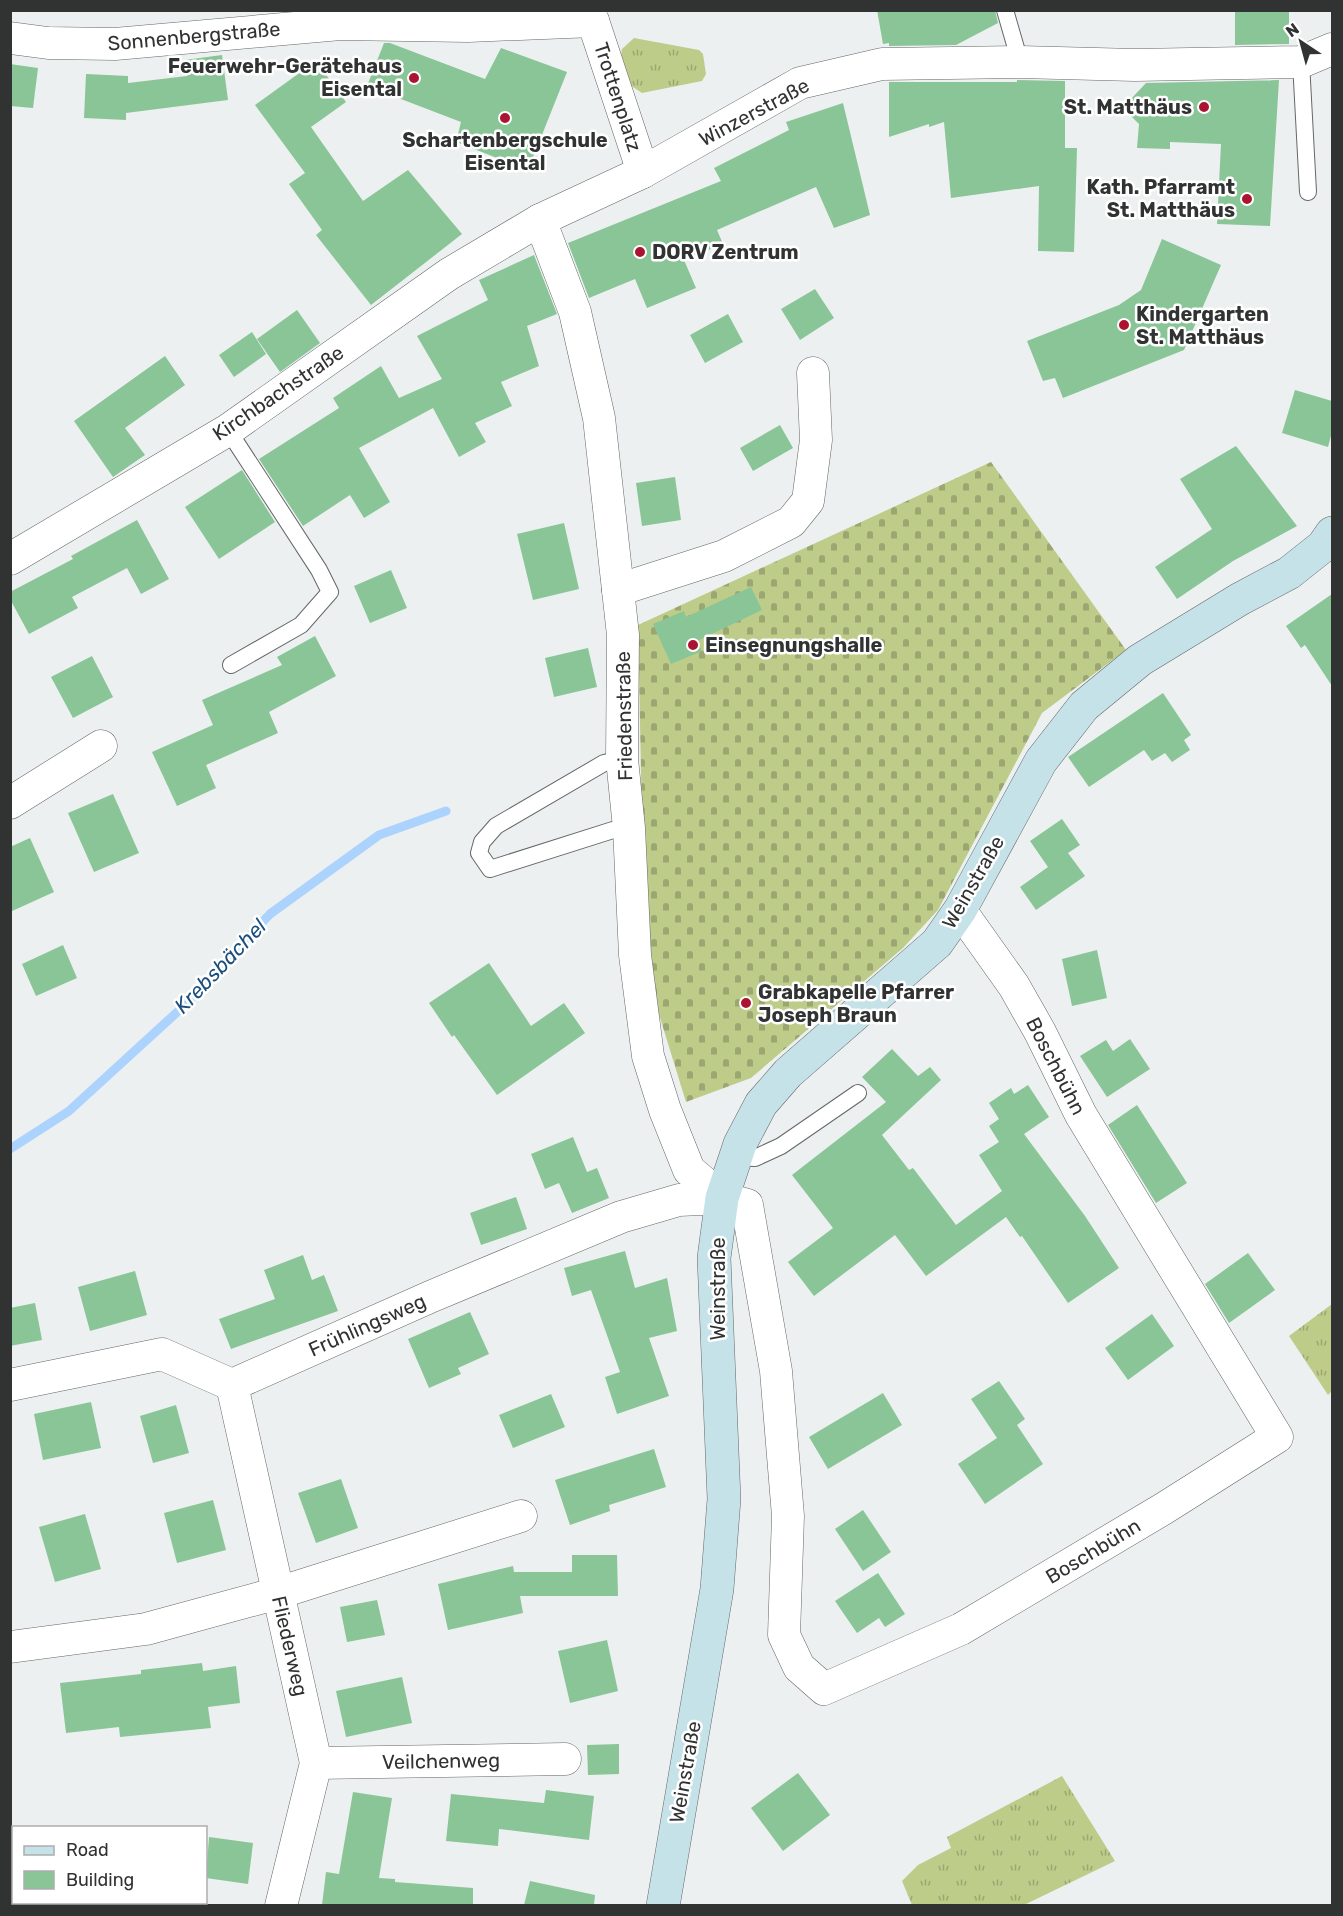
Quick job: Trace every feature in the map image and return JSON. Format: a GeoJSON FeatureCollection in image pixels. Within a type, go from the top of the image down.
{"type":"FeatureCollection","features":[{"type":"Feature","properties":{"kind":"main road","name":"Weinstraße"},"geometry":{"type":"LineString","coordinates":[[663,1905],[717,1589],[724,1499],[714,1258],[722,1198],[740,1144],[761,1104],[788,1073],[937,943],[960,910],[1041,761],[1084,706],[1140,660],[1240,598],[1289,573],[1323,546],[1332,532]]}},
{"type":"Feature","properties":{"kind":"street","name":"Sonnenbergstraße"},"geometry":{"type":"LineString","coordinates":[[10,38],[48,43],[115,44],[395,17],[468,26],[597,16]]}},
{"type":"Feature","properties":{"kind":"street","name":"Trottenplatz"},"geometry":{"type":"LineString","coordinates":[[597,16],[643,172]]}},
{"type":"Feature","properties":{"kind":"street","name":"Winzerstraße"},"geometry":{"type":"LineString","coordinates":[[540,220],[643,172],[800,83],[882,64],[1020,62],[1135,65],[1301,62],[1332,49]]}},
{"type":"Feature","properties":{"kind":"street","name":"Kirchbachstraße"},"geometry":{"type":"LineString","coordinates":[[10,559],[228,430],[449,274],[540,220]]}},
{"type":"Feature","properties":{"kind":"street","name":"Friedenstraße"},"geometry":{"type":"LineString","coordinates":[[540,220],[574,312],[599,418],[623,635],[622,759],[629,828],[634,955],[648,1056],[665,1110],[689,1170],[722,1198]]}},
{"type":"Feature","properties":{"kind":"street"},"geometry":{"type":"LineString","coordinates":[[618,590],[724,556],[791,522],[808,501],[816,440],[813,373]]}},
{"type":"Feature","properties":{"kind":"street"},"geometry":{"type":"LineString","coordinates":[[10,803],[101,746]]}},
{"type":"Feature","properties":{"kind":"street","name":"Boschbühn"},"geometry":{"type":"LineString","coordinates":[[722,1198],[747,1205],[776,1371],[788,1516],[784,1635],[800,1667],[824,1689],[961,1629],[1163,1509],[1277,1437],[1081,1115],[1040,1032],[1014,986],[960,910]]}},
{"type":"Feature","properties":{"kind":"street","name":"Frühlingsweg"},"geometry":{"type":"LineString","coordinates":[[232,1385],[430,1297],[621,1217],[679,1200],[722,1198]]}},
{"type":"Feature","properties":{"kind":"street"},"geometry":{"type":"LineString","coordinates":[[10,1385],[162,1354],[232,1385]]}},
{"type":"Feature","properties":{"kind":"street","name":"Fliederweg"},"geometry":{"type":"LineString","coordinates":[[232,1385],[316,1763],[281,1905]]}},
{"type":"Feature","properties":{"kind":"street"},"geometry":{"type":"LineString","coordinates":[[10,1647],[146,1629],[278,1593],[520,1516]]}},
{"type":"Feature","properties":{"kind":"street","name":"Veilchenweg"},"geometry":{"type":"LineString","coordinates":[[316,1763],[566,1759]]}},
{"type":"Feature","properties":{"kind":"lane"},"geometry":{"type":"LineString","coordinates":[[1005,10],[1020,62]]}},
{"type":"Feature","properties":{"kind":"lane"},"geometry":{"type":"LineString","coordinates":[[1301,62],[1308,192]]}},
{"type":"Feature","properties":{"kind":"lane"},"geometry":{"type":"LineString","coordinates":[[228,430],[319,570],[330,592],[301,625],[231,665]]}},
{"type":"Feature","properties":{"kind":"lane"},"geometry":{"type":"LineString","coordinates":[[622,759],[604,763],[496,826],[482,842],[479,853],[490,869],[613,830],[629,828]]}},
{"type":"Feature","properties":{"kind":"lane"},"geometry":{"type":"LineString","coordinates":[[736,1157],[755,1158],[781,1146],[858,1093]]}},
{"type":"Feature","properties":{"kind":"green space"},"geometry":{"type":"Polygon","coordinates":[[[634,38],[699,50],[703,54],[706,74],[702,81],[642,93],[627,83],[619,69],[622,49],[634,38]]]}},
{"type":"Feature","properties":{"kind":"green space"},"geometry":{"type":"Polygon","coordinates":[[[991,462],[1126,650],[1042,713],[938,910],[903,948],[751,1078],[686,1102],[645,969],[638,625],[991,462]]]}},
{"type":"Feature","properties":{"kind":"green space"},"geometry":{"type":"Polygon","coordinates":[[[1332,1304],[1332,1391],[1328,1395],[1289,1336],[1332,1304]]]}},
{"type":"Feature","properties":{"kind":"green space"},"geometry":{"type":"Polygon","coordinates":[[[1062,1776],[1115,1861],[1024,1905],[912,1905],[902,1881],[918,1865],[951,1848],[947,1837],[1062,1776]]]}},
{"type":"Feature","properties":{"kind":"building"},"geometry":{"type":"Polygon","coordinates":[[[877,10],[995,10],[998,23],[956,45],[889,46],[889,43],[883,44],[877,10]]]}},
{"type":"Feature","properties":{"kind":"building"},"geometry":{"type":"Polygon","coordinates":[[[1235,10],[1289,10],[1289,44],[1235,45],[1235,10]]]}},
{"type":"Feature","properties":{"kind":"building","name":"Schartenbergschule Eisental"},"geometry":{"type":"Polygon","coordinates":[[[384,43],[390,43],[485,79],[501,48],[567,72],[528,170],[456,142],[461,122],[367,86],[384,43]]]}},
{"type":"Feature","properties":{"kind":"building"},"geometry":{"type":"Polygon","coordinates":[[[222,55],[228,100],[126,113],[126,120],[84,118],[86,74],[128,76],[128,83],[187,76],[185,60],[222,55]]]}},
{"type":"Feature","properties":{"kind":"building"},"geometry":{"type":"Polygon","coordinates":[[[316,61],[346,102],[311,127],[363,201],[408,170],[462,234],[371,305],[316,235],[322,230],[289,184],[305,173],[255,105],[316,61]]]}},
{"type":"Feature","properties":{"kind":"building"},"geometry":{"type":"Polygon","coordinates":[[[10,64],[38,68],[33,108],[10,106],[10,64]]]}},
{"type":"Feature","properties":{"kind":"building"},"geometry":{"type":"Polygon","coordinates":[[[1017,80],[1065,81],[1065,148],[1077,148],[1074,252],[1038,251],[1039,186],[951,198],[944,122],[929,127],[929,124],[889,137],[889,82],[1017,82],[1017,80]]]}},
{"type":"Feature","properties":{"kind":"building","name":"St. Matthäus"},"geometry":{"type":"Polygon","coordinates":[[[1279,80],[1270,226],[1217,224],[1221,144],[1170,142],[1170,149],[1137,148],[1139,124],[1129,114],[1130,100],[1146,83],[1279,80]]]}},
{"type":"Feature","properties":{"kind":"building"},"geometry":{"type":"Polygon","coordinates":[[[843,103],[870,215],[834,228],[816,187],[717,230],[723,244],[684,260],[696,288],[647,308],[635,279],[589,298],[568,243],[721,181],[714,168],[789,130],[786,122],[843,103]]]}},
{"type":"Feature","properties":{"kind":"building"},"geometry":{"type":"Polygon","coordinates":[[[1162,239],[1221,265],[1184,350],[1063,398],[1055,378],[1043,381],[1027,341],[1119,305],[1141,290],[1162,239]]]}},
{"type":"Feature","properties":{"kind":"building"},"geometry":{"type":"Polygon","coordinates":[[[534,255],[557,314],[527,326],[539,366],[501,382],[512,406],[475,423],[486,442],[459,457],[433,408],[359,448],[390,502],[364,518],[350,495],[303,526],[259,459],[339,408],[333,398],[381,366],[399,398],[442,379],[417,336],[488,300],[479,280],[534,255]]]}},
{"type":"Feature","properties":{"kind":"building"},"geometry":{"type":"Polygon","coordinates":[[[815,289],[834,318],[800,340],[781,309],[815,289]]]}},
{"type":"Feature","properties":{"kind":"building"},"geometry":{"type":"Polygon","coordinates":[[[297,310],[320,343],[280,372],[257,339],[297,310]]]}},
{"type":"Feature","properties":{"kind":"building"},"geometry":{"type":"Polygon","coordinates":[[[728,314],[743,342],[705,363],[690,335],[728,314]]]}},
{"type":"Feature","properties":{"kind":"building"},"geometry":{"type":"Polygon","coordinates":[[[252,332],[266,354],[234,377],[219,355],[252,332]]]}},
{"type":"Feature","properties":{"kind":"building"},"geometry":{"type":"Polygon","coordinates":[[[165,356],[185,385],[125,428],[145,455],[113,477],[74,421],[165,356]]]}},
{"type":"Feature","properties":{"kind":"building"},"geometry":{"type":"Polygon","coordinates":[[[1295,390],[1332,401],[1332,432],[1328,447],[1282,433],[1295,390]]]}},
{"type":"Feature","properties":{"kind":"building"},"geometry":{"type":"Polygon","coordinates":[[[780,425],[793,448],[753,471],[740,448],[780,425]]]}},
{"type":"Feature","properties":{"kind":"building"},"geometry":{"type":"Polygon","coordinates":[[[1236,446],[1297,526],[1233,561],[1177,599],[1155,567],[1212,529],[1180,479],[1236,446]]]}},
{"type":"Feature","properties":{"kind":"building"},"geometry":{"type":"Polygon","coordinates":[[[242,470],[275,522],[219,559],[185,507],[242,470]]]}},
{"type":"Feature","properties":{"kind":"building"},"geometry":{"type":"Polygon","coordinates":[[[675,477],[681,520],[642,526],[636,483],[675,477]]]}},
{"type":"Feature","properties":{"kind":"building"},"geometry":{"type":"Polygon","coordinates":[[[137,520],[169,579],[141,594],[127,568],[72,597],[78,608],[29,634],[10,599],[10,592],[73,559],[71,556],[137,520]]]}},
{"type":"Feature","properties":{"kind":"building"},"geometry":{"type":"Polygon","coordinates":[[[564,523],[579,589],[533,600],[517,534],[564,523]]]}},
{"type":"Feature","properties":{"kind":"building"},"geometry":{"type":"Polygon","coordinates":[[[391,570],[407,608],[370,623],[354,586],[391,570]]]}},
{"type":"Feature","properties":{"kind":"building"},"geometry":{"type":"Polygon","coordinates":[[[751,587],[762,610],[697,641],[702,651],[671,664],[653,624],[684,611],[686,617],[751,587]]]}},
{"type":"Feature","properties":{"kind":"building"},"geometry":{"type":"Polygon","coordinates":[[[1332,594],[1332,686],[1305,645],[1301,648],[1286,626],[1332,594]]]}},
{"type":"Feature","properties":{"kind":"building"},"geometry":{"type":"Polygon","coordinates":[[[315,636],[336,676],[269,712],[278,733],[206,765],[216,788],[177,806],[152,752],[213,725],[202,700],[282,665],[277,657],[315,636]]]}},
{"type":"Feature","properties":{"kind":"building"},"geometry":{"type":"Polygon","coordinates":[[[588,648],[597,687],[554,697],[545,658],[588,648]]]}},
{"type":"Feature","properties":{"kind":"building"},"geometry":{"type":"Polygon","coordinates":[[[92,656],[113,697],[73,718],[51,677],[92,656]]]}},
{"type":"Feature","properties":{"kind":"building"},"geometry":{"type":"Polygon","coordinates":[[[1163,693],[1191,735],[1184,740],[1190,750],[1172,762],[1165,753],[1152,761],[1144,750],[1089,787],[1068,757],[1163,693]]]}},
{"type":"Feature","properties":{"kind":"building"},"geometry":{"type":"Polygon","coordinates":[[[113,794],[139,853],[94,872],[68,813],[113,794]]]}},
{"type":"Feature","properties":{"kind":"building"},"geometry":{"type":"Polygon","coordinates":[[[1062,819],[1080,845],[1068,853],[1085,876],[1036,910],[1020,887],[1048,867],[1030,841],[1062,819]]]}},
{"type":"Feature","properties":{"kind":"building"},"geometry":{"type":"Polygon","coordinates":[[[30,838],[54,892],[10,912],[10,847],[30,838]]]}},
{"type":"Feature","properties":{"kind":"building"},"geometry":{"type":"Polygon","coordinates":[[[63,945],[77,978],[36,996],[22,964],[63,945]]]}},
{"type":"Feature","properties":{"kind":"building"},"geometry":{"type":"Polygon","coordinates":[[[1097,950],[1107,998],[1072,1006],[1062,959],[1097,950]]]}},
{"type":"Feature","properties":{"kind":"building"},"geometry":{"type":"Polygon","coordinates":[[[489,963],[531,1026],[564,1003],[585,1033],[497,1095],[429,1003],[489,963]]]}},
{"type":"Feature","properties":{"kind":"building"},"geometry":{"type":"Polygon","coordinates":[[[1130,1039],[1150,1069],[1107,1097],[1080,1056],[1106,1040],[1113,1051],[1130,1039]]]}},
{"type":"Feature","properties":{"kind":"building"},"geometry":{"type":"Polygon","coordinates":[[[892,1049],[918,1076],[930,1067],[941,1080],[882,1135],[909,1170],[913,1168],[956,1225],[1002,1191],[979,1155],[999,1142],[989,1126],[999,1119],[989,1103],[1011,1088],[1014,1094],[1028,1085],[1049,1117],[1024,1134],[1085,1216],[1119,1268],[1068,1303],[1022,1236],[1020,1237],[1006,1217],[926,1276],[895,1235],[814,1296],[788,1262],[833,1228],[792,1175],[886,1102],[862,1077],[892,1049]]]}},
{"type":"Feature","properties":{"kind":"building"},"geometry":{"type":"Polygon","coordinates":[[[1137,1105],[1187,1183],[1156,1203],[1108,1125],[1137,1105]]]}},
{"type":"Feature","properties":{"kind":"building"},"geometry":{"type":"Polygon","coordinates":[[[573,1137],[587,1172],[597,1168],[609,1198],[572,1213],[559,1183],[545,1189],[531,1154],[573,1137]]]}},
{"type":"Feature","properties":{"kind":"building"},"geometry":{"type":"Polygon","coordinates":[[[516,1197],[527,1229],[481,1245],[470,1213],[516,1197]]]}},
{"type":"Feature","properties":{"kind":"building"},"geometry":{"type":"Polygon","coordinates":[[[625,1251],[635,1288],[667,1278],[677,1331],[649,1338],[669,1396],[617,1414],[605,1377],[620,1372],[591,1290],[572,1296],[564,1268],[625,1251]]]}},
{"type":"Feature","properties":{"kind":"building"},"geometry":{"type":"Polygon","coordinates":[[[1248,1253],[1275,1290],[1229,1323],[1205,1284],[1248,1253]]]}},
{"type":"Feature","properties":{"kind":"building"},"geometry":{"type":"Polygon","coordinates":[[[303,1255],[312,1280],[324,1275],[338,1311],[231,1349],[219,1319],[275,1299],[264,1270],[303,1255]]]}},
{"type":"Feature","properties":{"kind":"building"},"geometry":{"type":"Polygon","coordinates":[[[135,1271],[147,1315],[90,1331],[78,1287],[135,1271]]]}},
{"type":"Feature","properties":{"kind":"building"},"geometry":{"type":"Polygon","coordinates":[[[35,1303],[42,1340],[10,1346],[10,1308],[35,1303]]]}},
{"type":"Feature","properties":{"kind":"building"},"geometry":{"type":"Polygon","coordinates":[[[470,1312],[489,1354],[458,1368],[461,1374],[429,1388],[408,1339],[470,1312]]]}},
{"type":"Feature","properties":{"kind":"building"},"geometry":{"type":"Polygon","coordinates":[[[1152,1314],[1174,1346],[1128,1380],[1105,1348],[1152,1314]]]}},
{"type":"Feature","properties":{"kind":"building"},"geometry":{"type":"Polygon","coordinates":[[[999,1381],[1025,1419],[1017,1425],[1043,1464],[985,1504],[958,1464],[997,1438],[971,1399],[999,1381]]]}},
{"type":"Feature","properties":{"kind":"building"},"geometry":{"type":"Polygon","coordinates":[[[883,1393],[902,1425],[828,1469],[809,1437],[883,1393]]]}},
{"type":"Feature","properties":{"kind":"building"},"geometry":{"type":"Polygon","coordinates":[[[551,1394],[565,1427],[513,1448],[499,1415],[551,1394]]]}},
{"type":"Feature","properties":{"kind":"building"},"geometry":{"type":"Polygon","coordinates":[[[91,1402],[101,1448],[43,1460],[34,1414],[91,1402]]]}},
{"type":"Feature","properties":{"kind":"building"},"geometry":{"type":"Polygon","coordinates":[[[176,1405],[189,1453],[153,1463],[140,1416],[176,1405]]]}},
{"type":"Feature","properties":{"kind":"building"},"geometry":{"type":"Polygon","coordinates":[[[654,1449],[666,1487],[609,1505],[610,1511],[570,1525],[555,1480],[654,1449]]]}},
{"type":"Feature","properties":{"kind":"building"},"geometry":{"type":"Polygon","coordinates":[[[341,1479],[358,1528],[316,1543],[298,1493],[341,1479]]]}},
{"type":"Feature","properties":{"kind":"building"},"geometry":{"type":"Polygon","coordinates":[[[213,1500],[226,1550],[177,1563],[164,1513],[213,1500]]]}},
{"type":"Feature","properties":{"kind":"building"},"geometry":{"type":"Polygon","coordinates":[[[863,1510],[891,1552],[863,1571],[835,1529],[863,1510]]]}},
{"type":"Feature","properties":{"kind":"building"},"geometry":{"type":"Polygon","coordinates":[[[85,1514],[101,1569],[55,1582],[39,1527],[85,1514]]]}},
{"type":"Feature","properties":{"kind":"building"},"geometry":{"type":"Polygon","coordinates":[[[572,1555],[617,1555],[618,1596],[520,1596],[523,1613],[448,1630],[438,1584],[513,1566],[514,1572],[572,1572],[572,1555]]]}},
{"type":"Feature","properties":{"kind":"building"},"geometry":{"type":"Polygon","coordinates":[[[878,1573],[905,1614],[885,1627],[879,1618],[857,1633],[835,1601],[878,1573]]]}},
{"type":"Feature","properties":{"kind":"building"},"geometry":{"type":"Polygon","coordinates":[[[377,1600],[385,1635],[347,1642],[340,1607],[377,1600]]]}},
{"type":"Feature","properties":{"kind":"building"},"geometry":{"type":"Polygon","coordinates":[[[607,1640],[618,1691],[570,1703],[558,1651],[607,1640]]]}},
{"type":"Feature","properties":{"kind":"building"},"geometry":{"type":"Polygon","coordinates":[[[202,1663],[203,1671],[236,1666],[240,1703],[208,1707],[211,1728],[120,1737],[119,1727],[66,1733],[60,1683],[141,1674],[141,1670],[202,1663]]]}},
{"type":"Feature","properties":{"kind":"building"},"geometry":{"type":"Polygon","coordinates":[[[402,1677],[412,1723],[346,1737],[336,1691],[402,1677]]]}},
{"type":"Feature","properties":{"kind":"building"},"geometry":{"type":"Polygon","coordinates":[[[619,1744],[619,1774],[588,1775],[587,1745],[619,1744]]]}},
{"type":"Feature","properties":{"kind":"building"},"geometry":{"type":"Polygon","coordinates":[[[798,1773],[830,1815],[783,1851],[751,1808],[798,1773]]]}},
{"type":"Feature","properties":{"kind":"building"},"geometry":{"type":"Polygon","coordinates":[[[546,1790],[594,1796],[589,1840],[499,1829],[498,1846],[446,1841],[451,1794],[544,1803],[546,1790]]]}},
{"type":"Feature","properties":{"kind":"building"},"geometry":{"type":"Polygon","coordinates":[[[353,1792],[392,1798],[379,1878],[395,1879],[395,1882],[473,1888],[473,1905],[322,1905],[326,1872],[339,1874],[353,1792]]]}},
{"type":"Feature","properties":{"kind":"building"},"geometry":{"type":"Polygon","coordinates":[[[209,1837],[253,1843],[248,1884],[207,1878],[209,1837]]]}},
{"type":"Feature","properties":{"kind":"building"},"geometry":{"type":"Polygon","coordinates":[[[530,1881],[595,1895],[594,1905],[524,1905],[530,1881]]]}},
{"type":"Feature","properties":{"kind":"waterway","name":"Krebsbächel"},"geometry":{"type":"LineString","coordinates":[[10,1149],[69,1111],[186,1004],[270,914],[379,835],[446,811]]}},
{"type":"Feature","properties":{"kind":"place","name":"Feuerwehr-Gerätehaus Eisental"},"geometry":{"type":"Point","coordinates":[414,78]}},
{"type":"Feature","properties":{"kind":"place","name":"St. Matthäus"},"geometry":{"type":"Point","coordinates":[1204,107]}},
{"type":"Feature","properties":{"kind":"place","name":"Schartenbergschule Eisental"},"geometry":{"type":"Point","coordinates":[505,118]}},
{"type":"Feature","properties":{"kind":"place","name":"Kath. Pfarramt St. Matthäus"},"geometry":{"type":"Point","coordinates":[1247,199]}},
{"type":"Feature","properties":{"kind":"place","name":"DORV Zentrum"},"geometry":{"type":"Point","coordinates":[640,252]}},
{"type":"Feature","properties":{"kind":"place","name":"Kindergarten St. Matthäus"},"geometry":{"type":"Point","coordinates":[1124,325]}},
{"type":"Feature","properties":{"kind":"place","name":"Einsegnungshalle"},"geometry":{"type":"Point","coordinates":[693,645]}},
{"type":"Feature","properties":{"kind":"place","name":"Grabkapelle Pfarrer Joseph Braun"},"geometry":{"type":"Point","coordinates":[746,1003]}}]}
